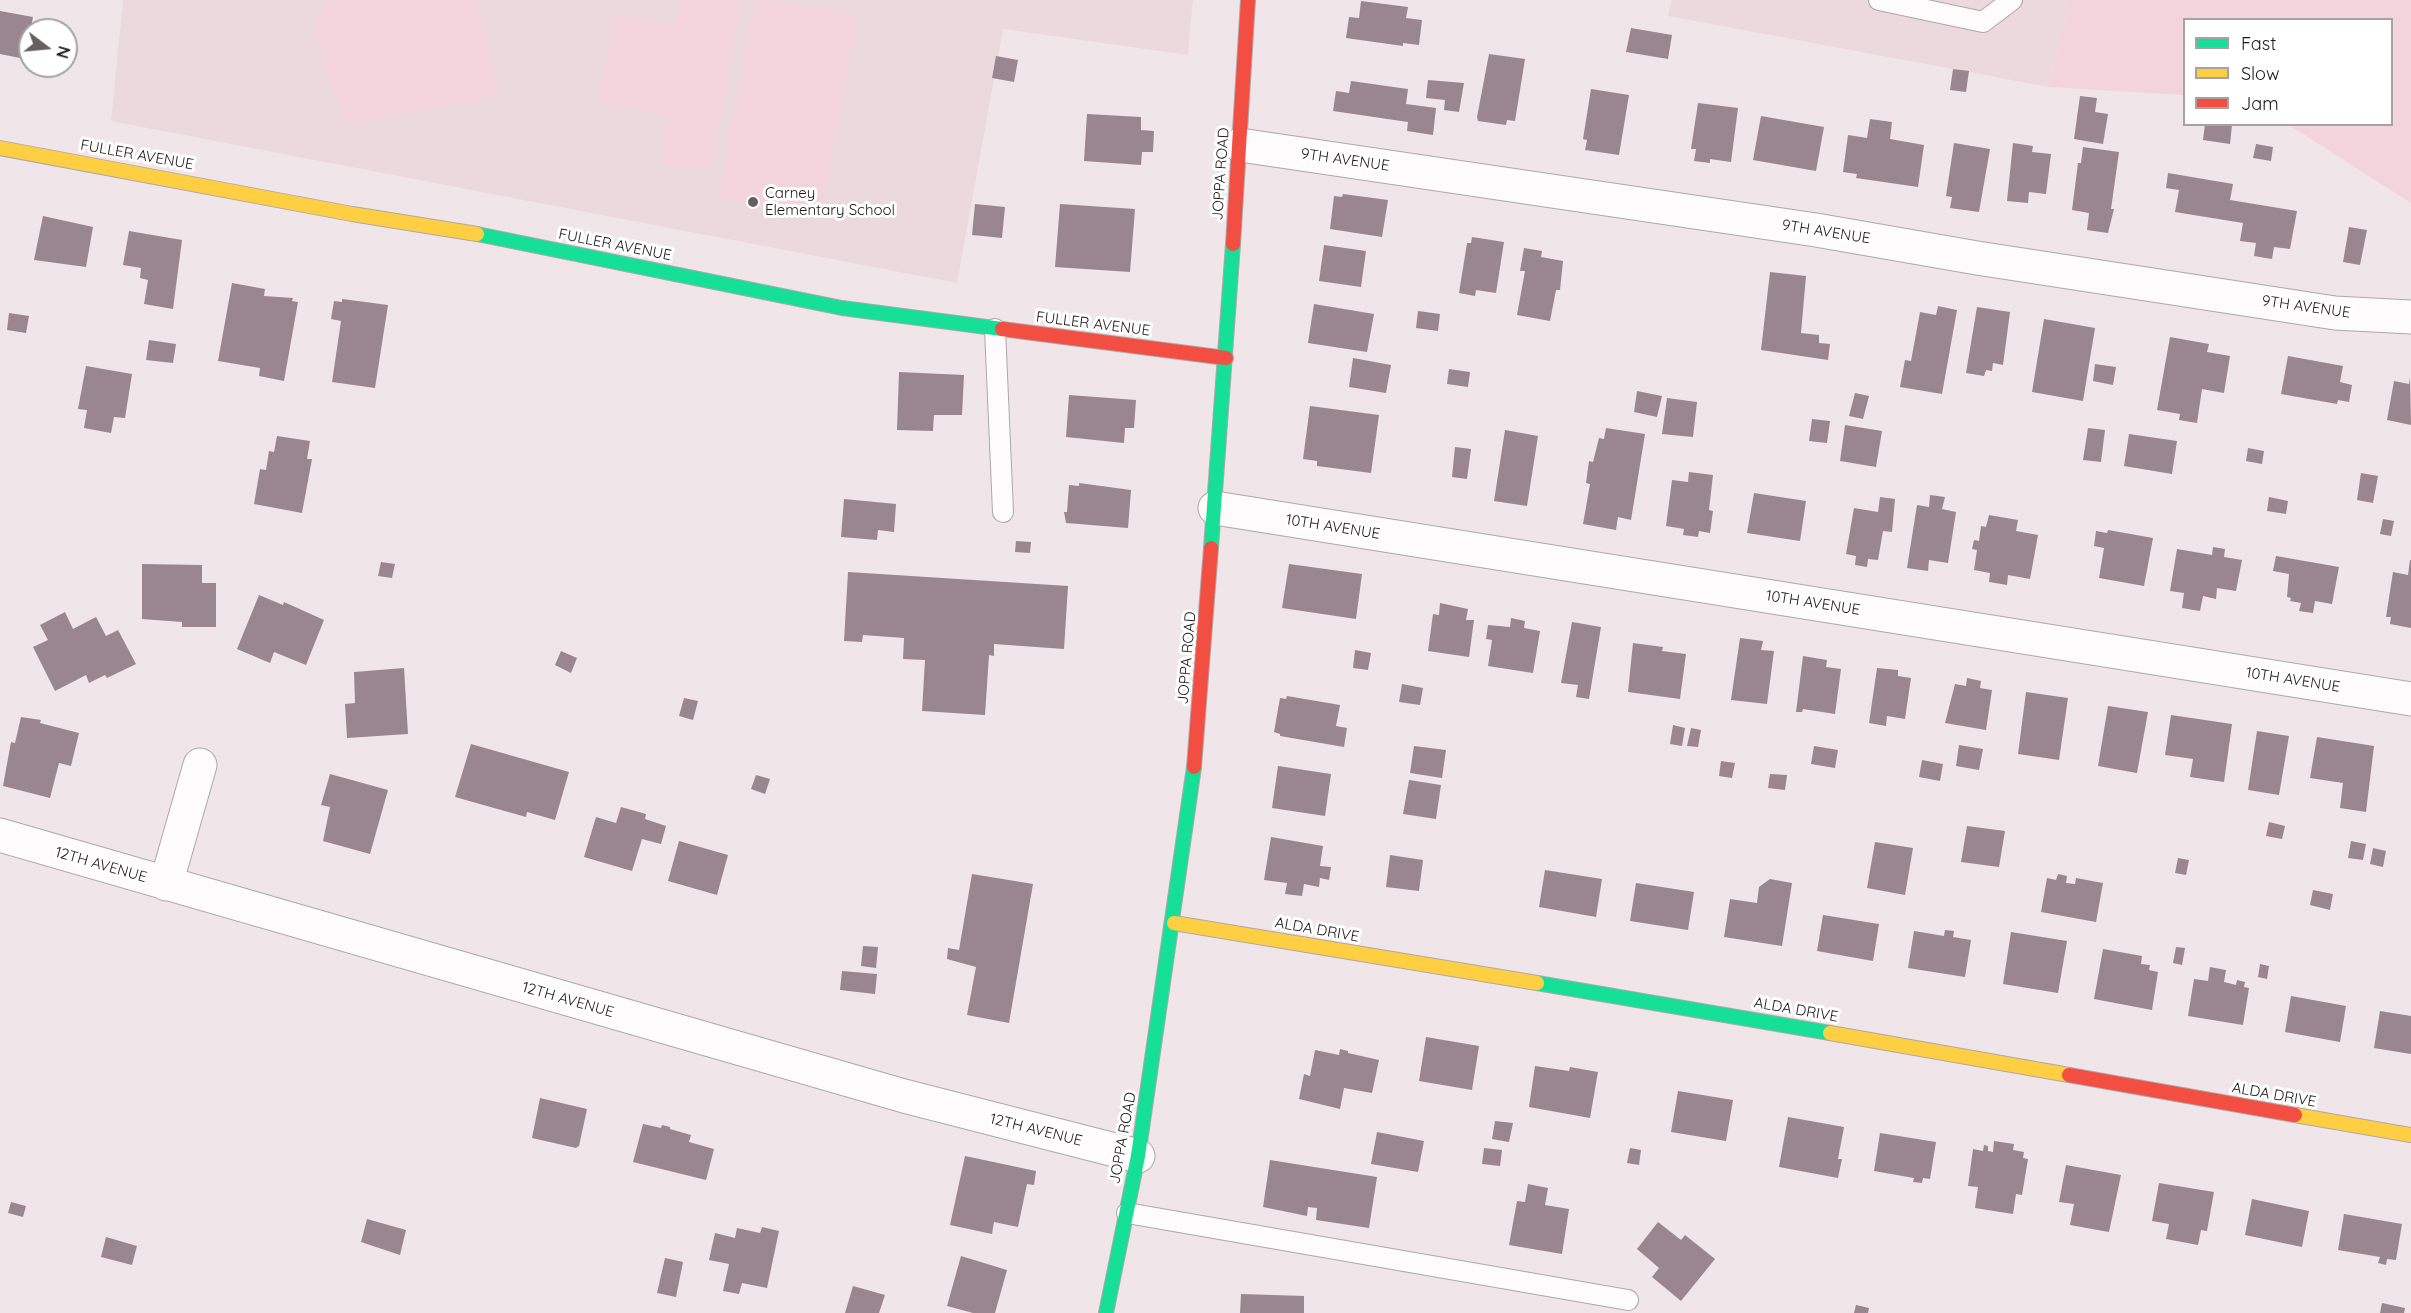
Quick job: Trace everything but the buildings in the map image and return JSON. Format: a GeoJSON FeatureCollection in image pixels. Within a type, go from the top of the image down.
{"type":"FeatureCollection","features":[{"type":"Feature","properties":{"kind":"street","name":"JOPPA ROAD"},"geometry":{"type":"LineString","coordinates":[[1106,1313],[1138,1156],[1174,923],[1194,773],[1226,358],[1248,0]]}},
{"type":"Feature","properties":{"kind":"street","name":"9TH AVENUE"},"geometry":{"type":"LineString","coordinates":[[1240,145],[1816,230],[1977,258],[2323,311],[2411,317]]}},
{"type":"Feature","properties":{"kind":"street","name":"FULLER AVENUE"},"geometry":{"type":"LineString","coordinates":[[0,148],[352,214],[455,230],[842,308],[1226,358]]}},
{"type":"Feature","properties":{"kind":"street","name":"10TH AVENUE"},"geometry":{"type":"LineString","coordinates":[[1215,508],[2411,699]]}},
{"type":"Feature","properties":{"kind":"street"},"geometry":{"type":"LineString","coordinates":[[166,884],[200,765]]}},
{"type":"Feature","properties":{"kind":"street","name":"12TH AVENUE"},"geometry":{"type":"LineString","coordinates":[[0,835],[904,1096],[1138,1156]]}},
{"type":"Feature","properties":{"kind":"street","name":"ALDA DRIVE"},"geometry":{"type":"LineString","coordinates":[[1174,923],[1700,1010],[2411,1135]]}},
{"type":"Feature","properties":{"kind":"lane"},"geometry":{"type":"LineString","coordinates":[[1879,0],[1983,22],[2012,0]]}},
{"type":"Feature","properties":{"kind":"lane"},"geometry":{"type":"LineString","coordinates":[[995,329],[1003,512]]}},
{"type":"Feature","properties":{"kind":"lane"},"geometry":{"type":"LineString","coordinates":[[1127,1213],[1628,1300]]}},
{"type":"Feature","properties":{"kind":"shaded area","name":"Carney Elementary School"},"geometry":{"type":"Polygon","coordinates":[[[123,0],[1193,0],[1188,55],[1003,29],[957,283],[111,121],[123,0]]]}},
{"type":"Feature","properties":{"kind":"shaded area"},"geometry":{"type":"Polygon","coordinates":[[[327,0],[477,0],[498,96],[347,124],[326,71],[315,25],[327,0]]]}},
{"type":"Feature","properties":{"kind":"shaded area"},"geometry":{"type":"Polygon","coordinates":[[[681,0],[741,0],[710,170],[661,162],[669,115],[599,102],[615,15],[675,26],[681,0]]]}},
{"type":"Feature","properties":{"kind":"shaded area"},"geometry":{"type":"Polygon","coordinates":[[[756,0],[771,0],[857,16],[820,216],[719,197],[756,0]]]}},
{"type":"Feature","properties":{"kind":"shaded area"},"geometry":{"type":"Polygon","coordinates":[[[1672,0],[2070,0],[2049,87],[1668,16],[1672,0]]]}},
{"type":"Feature","properties":{"kind":"shaded area"},"geometry":{"type":"Polygon","coordinates":[[[2070,0],[2411,0],[2411,203],[2291,126],[2393,126],[2393,18],[2183,18],[2183,95],[2049,87],[2070,0]]]}},
{"type":"Feature","properties":{"kind":"traffic: fast"},"geometry":{"type":"LineString","coordinates":[[477,234],[842,308],[1002,329]]}},
{"type":"Feature","properties":{"kind":"traffic: fast"},"geometry":{"type":"LineString","coordinates":[[1211,548],[1233,244]]}},
{"type":"Feature","properties":{"kind":"traffic: fast"},"geometry":{"type":"LineString","coordinates":[[1106,1313],[1138,1156],[1194,767]]}},
{"type":"Feature","properties":{"kind":"traffic: fast"},"geometry":{"type":"LineString","coordinates":[[1537,983],[1830,1033]]}},
{"type":"Feature","properties":{"kind":"traffic: slow"},"geometry":{"type":"LineString","coordinates":[[0,148],[352,214],[477,234]]}},
{"type":"Feature","properties":{"kind":"traffic: slow"},"geometry":{"type":"LineString","coordinates":[[1174,923],[1537,983]]}},
{"type":"Feature","properties":{"kind":"traffic: slow"},"geometry":{"type":"LineString","coordinates":[[1830,1033],[2069,1075]]}},
{"type":"Feature","properties":{"kind":"traffic: slow"},"geometry":{"type":"LineString","coordinates":[[2295,1115],[2411,1135]]}},
{"type":"Feature","properties":{"kind":"traffic: jam"},"geometry":{"type":"LineString","coordinates":[[1233,244],[1248,0]]}},
{"type":"Feature","properties":{"kind":"traffic: jam"},"geometry":{"type":"LineString","coordinates":[[1002,329],[1226,358]]}},
{"type":"Feature","properties":{"kind":"traffic: jam"},"geometry":{"type":"LineString","coordinates":[[1194,767],[1211,548]]}},
{"type":"Feature","properties":{"kind":"traffic: jam"},"geometry":{"type":"LineString","coordinates":[[2069,1075],[2295,1115]]}},
{"type":"Feature","properties":{"kind":"place","name":"Carney Elementary School"},"geometry":{"type":"Point","coordinates":[753,202]}}]}
